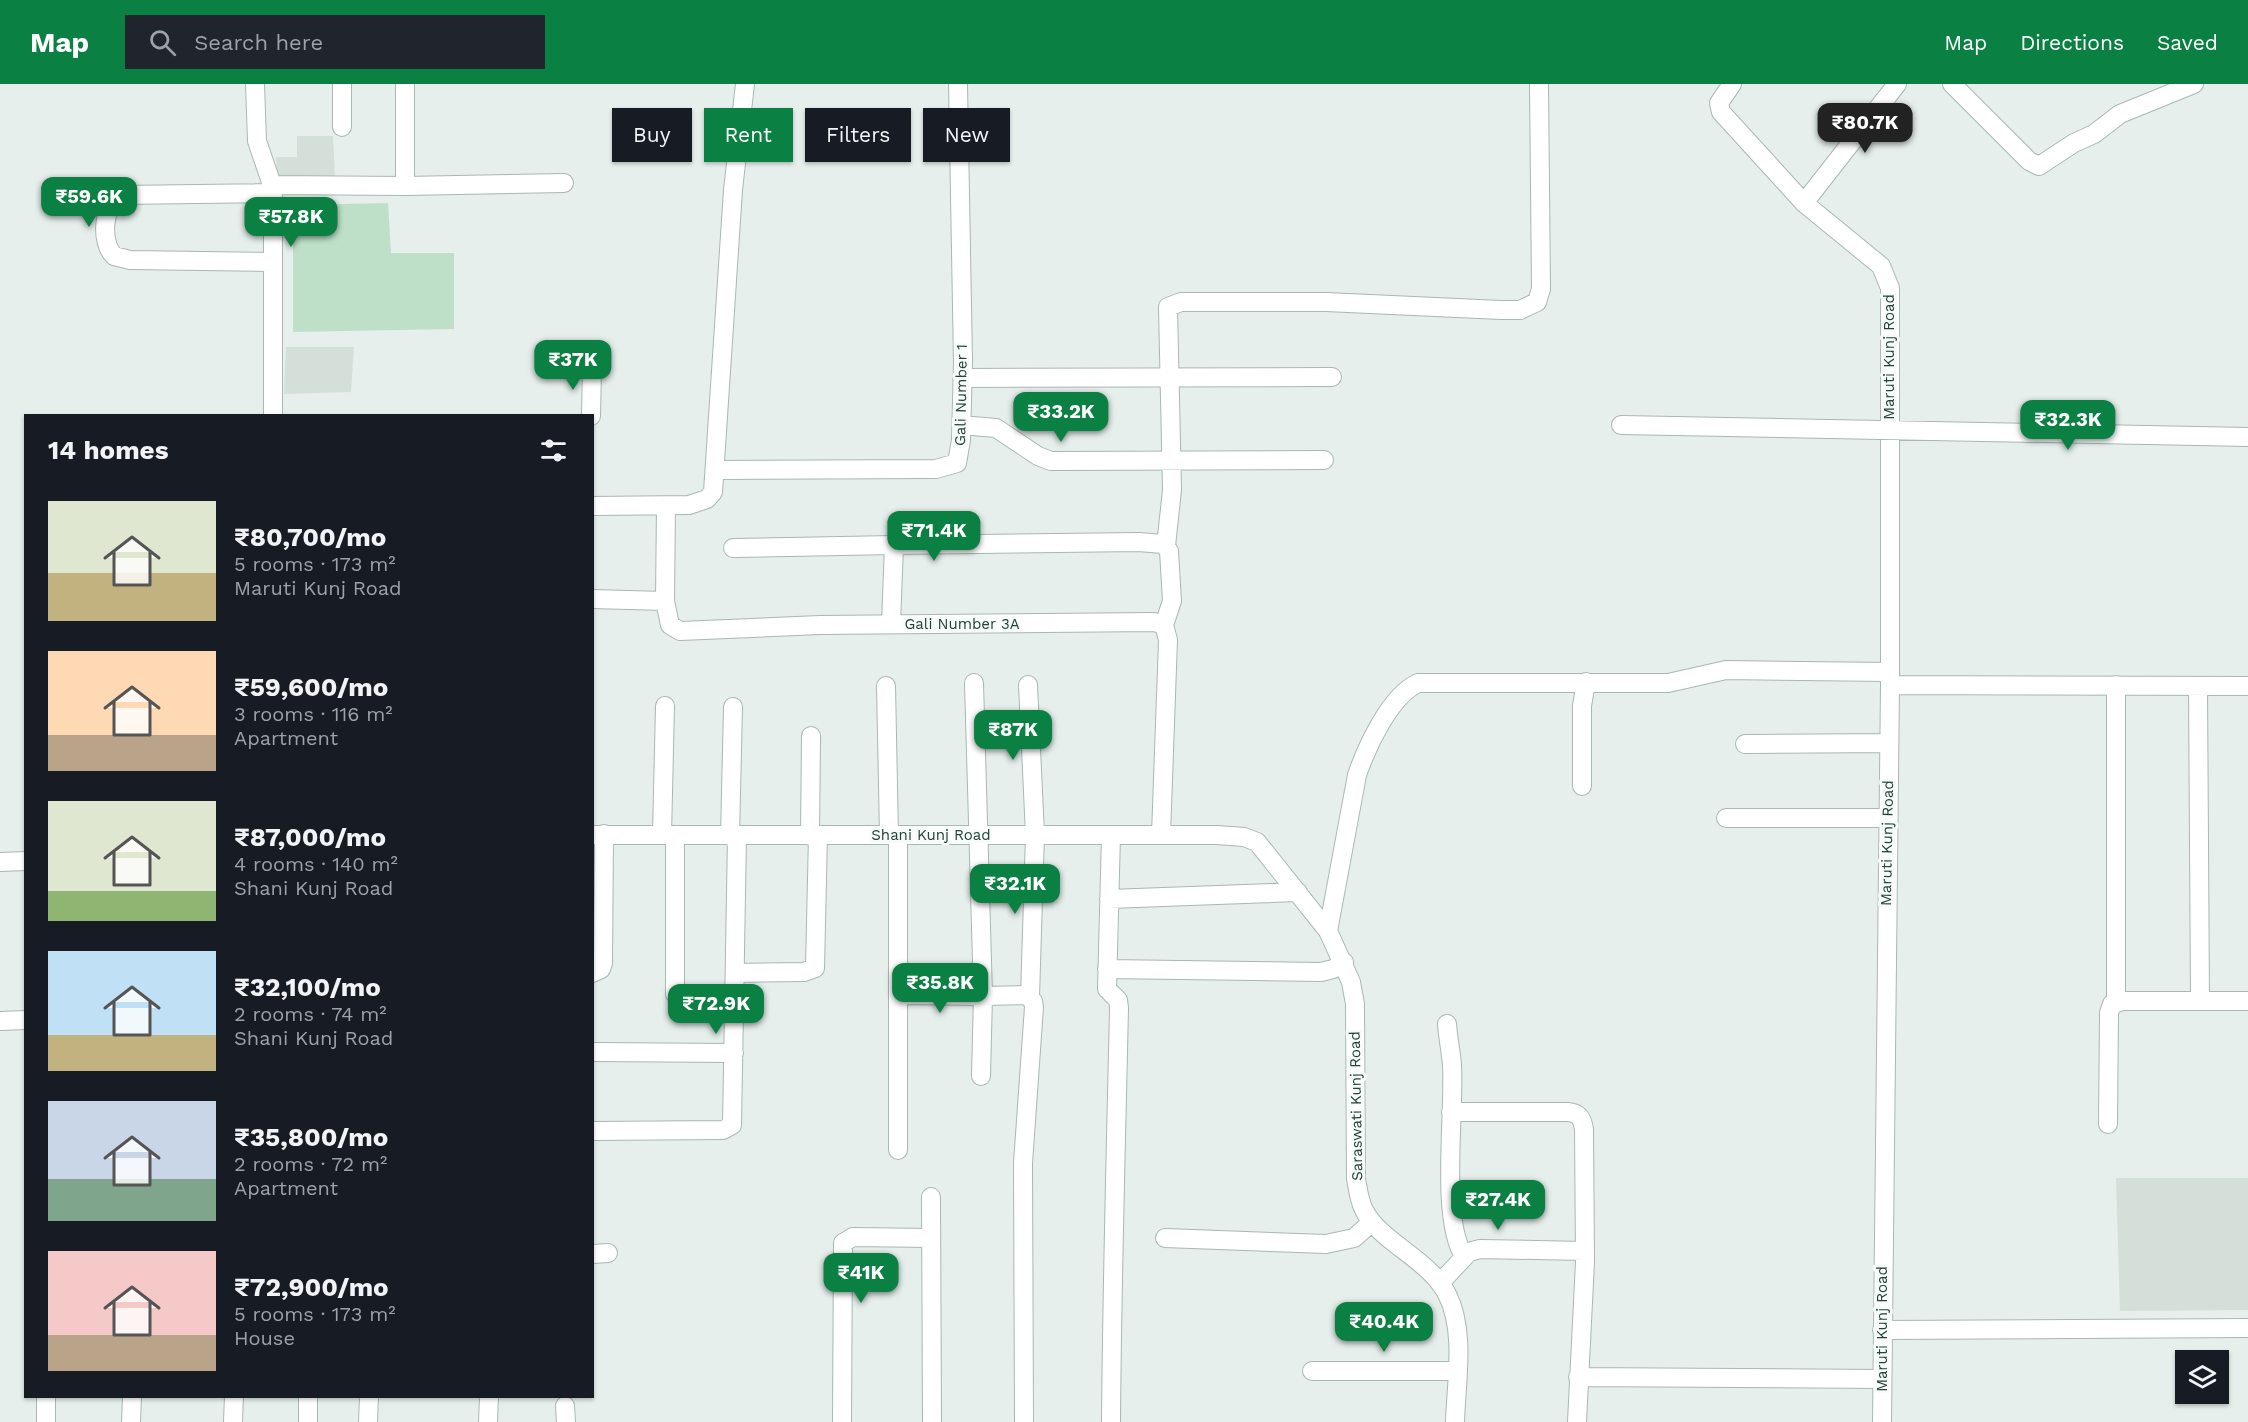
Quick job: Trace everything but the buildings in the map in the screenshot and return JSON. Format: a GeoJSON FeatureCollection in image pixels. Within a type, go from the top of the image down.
{"type":"FeatureCollection","features":[{"type":"Feature","properties":{"kind":"street"},"geometry":{"type":"LineString","coordinates":[[255,84],[258,150],[272,189],[273,414]]}},
{"type":"Feature","properties":{"kind":"street"},"geometry":{"type":"LineString","coordinates":[[342,84],[342,127]]}},
{"type":"Feature","properties":{"kind":"street"},"geometry":{"type":"LineString","coordinates":[[405,84],[405,186]]}},
{"type":"Feature","properties":{"kind":"street"},"geometry":{"type":"LineString","coordinates":[[594,506],[689,505],[707,499],[713,492],[724,310],[745,84]]}},
{"type":"Feature","properties":{"kind":"street","name":"Gali Number 1"},"geometry":{"type":"LineString","coordinates":[[716,470],[945,468],[957,463],[960,457],[962,378],[958,84]]}},
{"type":"Feature","properties":{"kind":"street"},"geometry":{"type":"LineString","coordinates":[[1161,835],[1168,640],[1164,625],[1172,601],[1170,557],[1166,546],[1172,501],[1167,311],[1175,302],[1326,302],[1520,310],[1538,302],[1541,289],[1539,84]]}},
{"type":"Feature","properties":{"kind":"street"},"geometry":{"type":"LineString","coordinates":[[1732,84],[1719,103],[1721,112],[1804,203],[1898,84]]}},
{"type":"Feature","properties":{"kind":"street"},"geometry":{"type":"LineString","coordinates":[[1952,84],[2029,161],[2039,166],[2074,143],[2094,134],[2120,114],[2194,84]]}},
{"type":"Feature","properties":{"kind":"street"},"geometry":{"type":"LineString","coordinates":[[273,262],[130,260],[114,256],[107,245],[107,210],[114,199],[120,195],[272,189],[564,183]]}},
{"type":"Feature","properties":{"kind":"street","name":"Maruti Kunj Road"},"geometry":{"type":"LineString","coordinates":[[1804,203],[1881,266],[1890,288],[1890,678],[1882,1422]]}},
{"type":"Feature","properties":{"kind":"street"},"geometry":{"type":"LineString","coordinates":[[591,414],[592,368]]}},
{"type":"Feature","properties":{"kind":"street"},"geometry":{"type":"LineString","coordinates":[[962,378],[1332,377]]}},
{"type":"Feature","properties":{"kind":"street"},"geometry":{"type":"LineString","coordinates":[[961,425],[996,428],[1038,456],[1051,461],[1324,460]]}},
{"type":"Feature","properties":{"kind":"street"},"geometry":{"type":"LineString","coordinates":[[1621,425],[2248,436]]}},
{"type":"Feature","properties":{"kind":"street","name":"Gali Number 3A"},"geometry":{"type":"LineString","coordinates":[[666,506],[665,601],[670,625],[680,631],[891,624],[1154,622],[1164,625]]}},
{"type":"Feature","properties":{"kind":"street"},"geometry":{"type":"LineString","coordinates":[[733,548],[1139,542],[1166,546]]}},
{"type":"Feature","properties":{"kind":"street"},"geometry":{"type":"LineString","coordinates":[[891,624],[894,545]]}},
{"type":"Feature","properties":{"kind":"street"},"geometry":{"type":"LineString","coordinates":[[594,598],[665,601]]}},
{"type":"Feature","properties":{"kind":"street"},"geometry":{"type":"LineString","coordinates":[[1328,931],[1357,775],[1371,742],[1402,693],[1425,681],[1668,683],[1726,670],[2116,685],[2248,686]]}},
{"type":"Feature","properties":{"kind":"street"},"geometry":{"type":"LineString","coordinates":[[1582,786],[1582,705],[1586,682]]}},
{"type":"Feature","properties":{"kind":"street"},"geometry":{"type":"LineString","coordinates":[[974,683],[983,996],[981,1076]]}},
{"type":"Feature","properties":{"kind":"street"},"geometry":{"type":"LineString","coordinates":[[1024,1422],[1023,1173],[1035,1014],[1030,997],[1035,834],[1028,685]]}},
{"type":"Feature","properties":{"kind":"street"},"geometry":{"type":"LineString","coordinates":[[2108,1124],[2109,1013],[2116,1002],[2116,685]]}},
{"type":"Feature","properties":{"kind":"street"},"geometry":{"type":"LineString","coordinates":[[886,686],[898,995],[898,1150]]}},
{"type":"Feature","properties":{"kind":"street"},"geometry":{"type":"LineString","coordinates":[[2198,686],[2200,1001]]}},
{"type":"Feature","properties":{"kind":"street"},"geometry":{"type":"LineString","coordinates":[[665,706],[675,994]]}},
{"type":"Feature","properties":{"kind":"street"},"geometry":{"type":"LineString","coordinates":[[594,1131],[730,1128],[733,1121],[735,973],[733,707]]}},
{"type":"Feature","properties":{"kind":"street"},"geometry":{"type":"LineString","coordinates":[[735,973],[804,972],[815,968],[811,736]]}},
{"type":"Feature","properties":{"kind":"street"},"geometry":{"type":"LineString","coordinates":[[1744,744],[1888,743]]}},
{"type":"Feature","properties":{"kind":"street"},"geometry":{"type":"LineString","coordinates":[[1726,818],[1887,818]]}},
{"type":"Feature","properties":{"kind":"street"},"geometry":{"type":"LineString","coordinates":[[594,972],[601,969],[603,963],[598,835]]}},
{"type":"Feature","properties":{"kind":"street","name":"Shani Kunj Road"},"geometry":{"type":"LineString","coordinates":[[598,835],[1161,835],[1244,837],[1257,842],[1266,850]]}},
{"type":"Feature","properties":{"kind":"street"},"geometry":{"type":"LineString","coordinates":[[1111,835],[1107,992],[1116,998],[1119,1008],[1118,1137],[1112,1237],[1111,1422]]}},
{"type":"Feature","properties":{"kind":"street","name":"Saraswati Kunj Road"},"geometry":{"type":"LineString","coordinates":[[1266,850],[1328,931],[1344,962],[1355,1004],[1356,1179],[1364,1210],[1372,1222],[1431,1272],[1440,1283],[1454,1312],[1455,1422]]}},
{"type":"Feature","properties":{"kind":"street"},"geometry":{"type":"LineString","coordinates":[[0,862],[24,861]]}},
{"type":"Feature","properties":{"kind":"street"},"geometry":{"type":"LineString","coordinates":[[1109,899],[1298,892]]}},
{"type":"Feature","properties":{"kind":"street"},"geometry":{"type":"LineString","coordinates":[[1107,969],[1321,972],[1333,969],[1344,962]]}},
{"type":"Feature","properties":{"kind":"street"},"geometry":{"type":"LineString","coordinates":[[898,995],[1030,997]]}},
{"type":"Feature","properties":{"kind":"street"},"geometry":{"type":"LineString","coordinates":[[2116,1002],[2248,1001]]}},
{"type":"Feature","properties":{"kind":"street"},"geometry":{"type":"LineString","coordinates":[[0,1021],[24,1020]]}},
{"type":"Feature","properties":{"kind":"street"},"geometry":{"type":"LineString","coordinates":[[1447,1024],[1452,1066],[1451,1112],[1455,1237],[1464,1256]]}},
{"type":"Feature","properties":{"kind":"street"},"geometry":{"type":"LineString","coordinates":[[594,1052],[734,1053]]}},
{"type":"Feature","properties":{"kind":"street"},"geometry":{"type":"LineString","coordinates":[[1451,1112],[1578,1114],[1584,1129],[1585,1251],[1577,1422]]}},
{"type":"Feature","properties":{"kind":"street"},"geometry":{"type":"LineString","coordinates":[[931,1197],[932,1422]]}},
{"type":"Feature","properties":{"kind":"street"},"geometry":{"type":"LineString","coordinates":[[1165,1238],[1326,1244],[1354,1238],[1372,1222]]}},
{"type":"Feature","properties":{"kind":"street"},"geometry":{"type":"LineString","coordinates":[[842,1422],[843,1243],[853,1237],[930,1238]]}},
{"type":"Feature","properties":{"kind":"street"},"geometry":{"type":"LineString","coordinates":[[1440,1283],[1464,1256],[1480,1249],[1585,1251]]}},
{"type":"Feature","properties":{"kind":"street"},"geometry":{"type":"LineString","coordinates":[[1882,1330],[2248,1328]]}},
{"type":"Feature","properties":{"kind":"street"},"geometry":{"type":"LineString","coordinates":[[1312,1371],[1456,1371]]}},
{"type":"Feature","properties":{"kind":"street"},"geometry":{"type":"LineString","coordinates":[[1578,1377],[1882,1379]]}},
{"type":"Feature","properties":{"kind":"street"},"geometry":{"type":"LineString","coordinates":[[46,1398],[46,1422]]}},
{"type":"Feature","properties":{"kind":"street"},"geometry":{"type":"LineString","coordinates":[[131,1422],[132,1398]]}},
{"type":"Feature","properties":{"kind":"street"},"geometry":{"type":"LineString","coordinates":[[233,1422],[234,1398]]}},
{"type":"Feature","properties":{"kind":"street"},"geometry":{"type":"LineString","coordinates":[[308,1398],[308,1422]]}},
{"type":"Feature","properties":{"kind":"street"},"geometry":{"type":"LineString","coordinates":[[368,1422],[369,1398]]}},
{"type":"Feature","properties":{"kind":"street"},"geometry":{"type":"LineString","coordinates":[[488,1422],[489,1398]]}},
{"type":"Feature","properties":{"kind":"shaded area"},"geometry":{"type":"Polygon","coordinates":[[[297,136],[333,136],[335,178],[277,178],[276,157],[297,157],[297,136]]]}},
{"type":"Feature","properties":{"kind":"shaded area"},"geometry":{"type":"Polygon","coordinates":[[[286,347],[354,347],[351,392],[284,394],[286,347]]]}},
{"type":"Feature","properties":{"kind":"shaded area"},"geometry":{"type":"Polygon","coordinates":[[[2116,1178],[2248,1178],[2248,1310],[2120,1311],[2116,1178]]]}},
{"type":"Feature","properties":{"kind":"green space"},"geometry":{"type":"Polygon","coordinates":[[[388,203],[391,253],[454,253],[454,329],[293,332],[293,205],[388,203]]]}}]}
